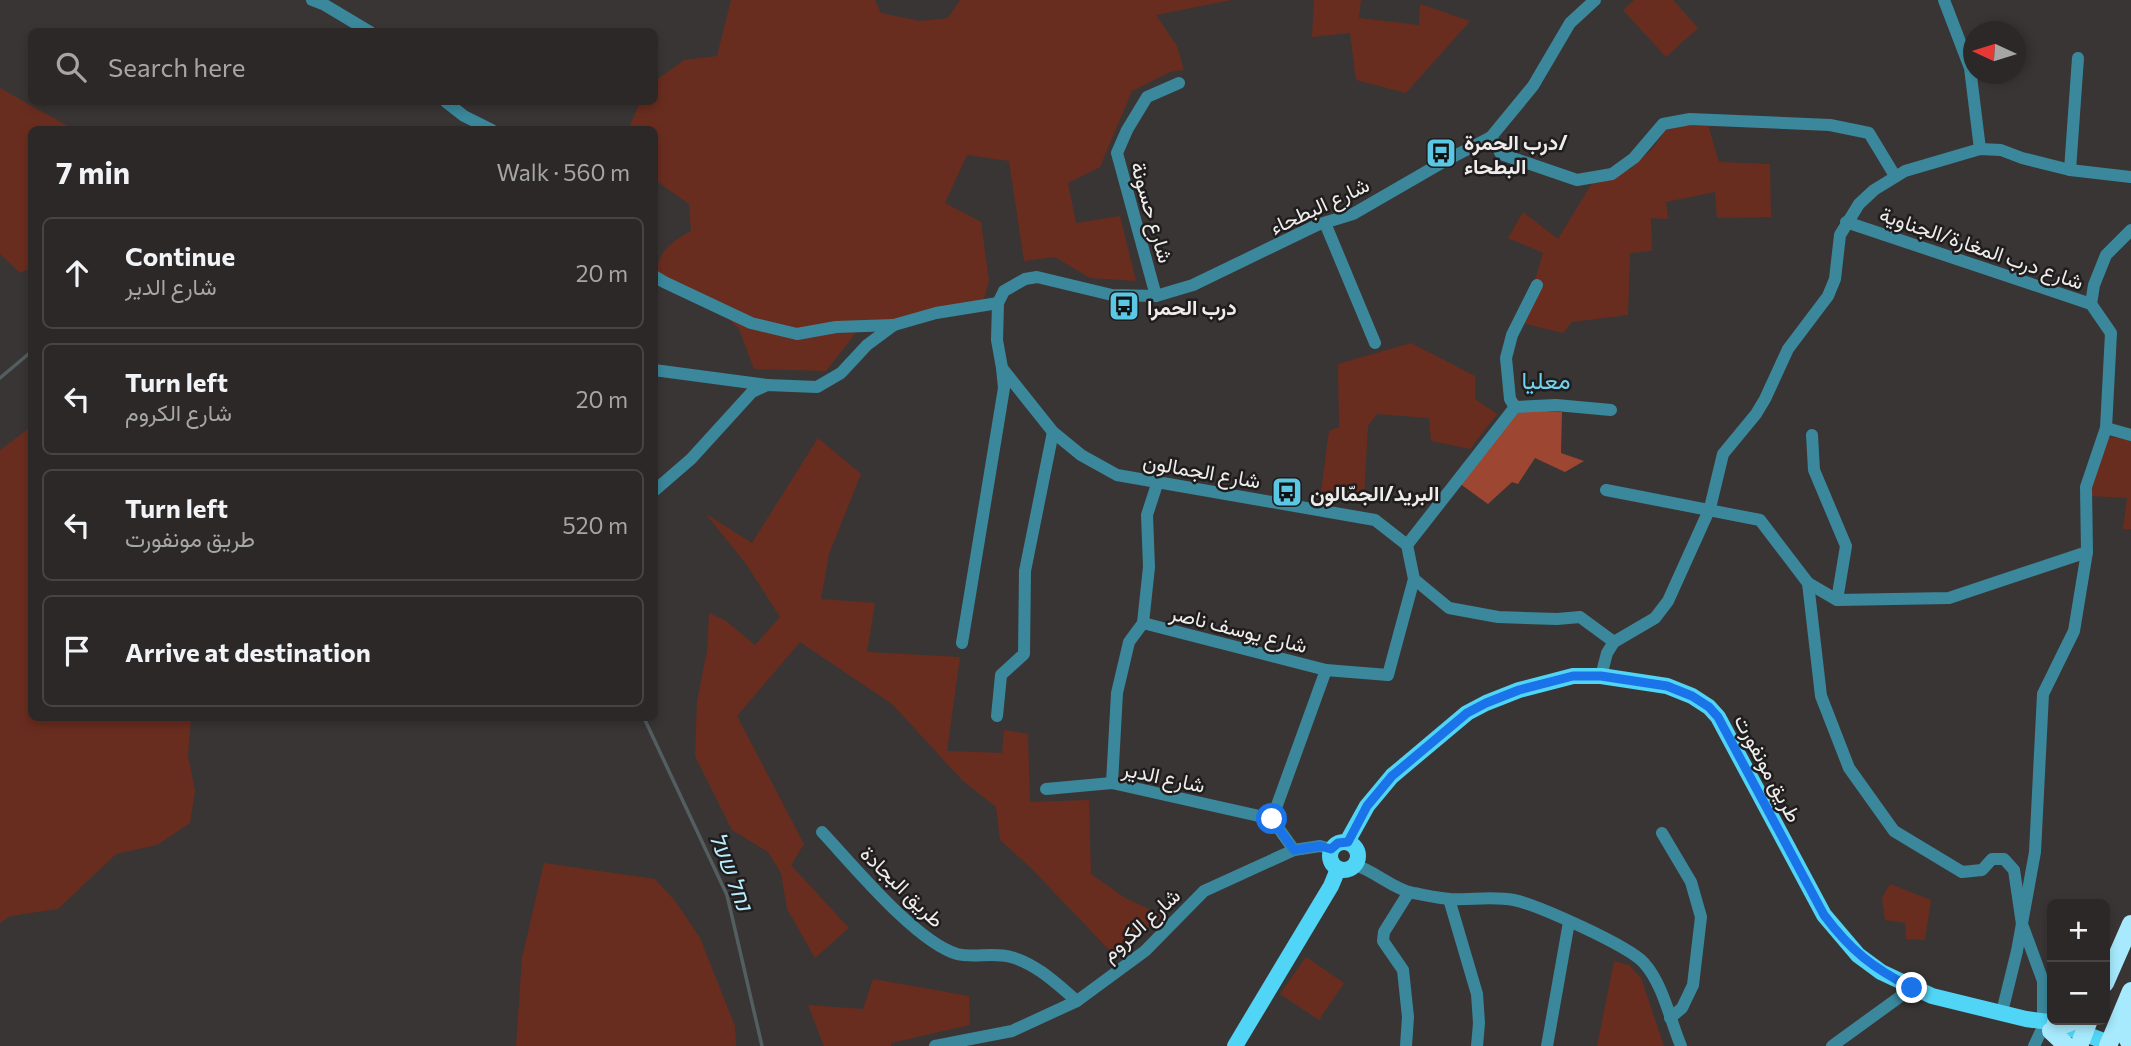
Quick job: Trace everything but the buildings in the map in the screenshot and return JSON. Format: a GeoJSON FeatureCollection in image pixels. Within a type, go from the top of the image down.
{"type":"FeatureCollection","features":[{"type":"Feature","properties":{"kind":"highway"},"geometry":{"type":"LineString","coordinates":[[2110,972],[2131,924]]}},
{"type":"Feature","properties":{"kind":"highway"},"geometry":{"type":"LineString","coordinates":[[2109,1044],[2131,990]]}},
{"type":"Feature","properties":{"kind":"highway"},"geometry":{"type":"LineString","coordinates":[[2124,1008],[2123,1031],[2131,1045]]}},
{"type":"Feature","properties":{"kind":"highway"},"geometry":{"type":"LineString","coordinates":[[2048,1026],[2066,1024],[2080,1036]]}},
{"type":"Feature","properties":{"kind":"main road","name":"طريق مونفورت"},"geometry":{"type":"LineString","coordinates":[[1348,842],[1367,806],[1392,776],[1467,713],[1486,703],[1519,690],[1573,676],[1601,676],[1667,686],[1692,696],[1709,707],[1718,717],[1824,915],[1858,955],[1881,972],[1932,996],[2026,1018],[2048,1026]]}},
{"type":"Feature","properties":{"kind":"main road"},"geometry":{"type":"LineString","coordinates":[[1348,842],[1357,851],[1355,865],[1347,870],[1338,869],[1330,858],[1331,849],[1338,843],[1348,842]]}},
{"type":"Feature","properties":{"kind":"main road"},"geometry":{"type":"LineString","coordinates":[[1235,1046],[1331,886],[1338,869]]}},
{"type":"Feature","properties":{"kind":"main road"},"geometry":{"type":"LineString","coordinates":[[2080,1036],[2109,1044]]}},
{"type":"Feature","properties":{"kind":"street"},"geometry":{"type":"LineString","coordinates":[[312,0],[363,28]]}},
{"type":"Feature","properties":{"kind":"street","name":"شارع البطحاء"},"geometry":{"type":"LineString","coordinates":[[998,303],[1010,286],[1037,277],[1112,295],[1156,296],[1194,285],[1325,223],[1353,214],[1491,137],[1549,62],[1570,23],[1595,0]]}},
{"type":"Feature","properties":{"kind":"street"},"geometry":{"type":"LineString","coordinates":[[1944,0],[1970,68],[1980,149]]}},
{"type":"Feature","properties":{"kind":"street"},"geometry":{"type":"LineString","coordinates":[[2070,170],[2077,105],[2078,58]]}},
{"type":"Feature","properties":{"kind":"street","name":"شارع حسونة"},"geometry":{"type":"LineString","coordinates":[[1156,296],[1117,153],[1147,97],[1179,83]]}},
{"type":"Feature","properties":{"kind":"street"},"geometry":{"type":"LineString","coordinates":[[450,105],[484,126]]}},
{"type":"Feature","properties":{"kind":"street"},"geometry":{"type":"LineString","coordinates":[[1491,137],[1501,154],[1577,180],[1612,174],[1634,158],[1663,124],[1690,119],[1830,125],[1869,133],[1895,176]]}},
{"type":"Feature","properties":{"kind":"street"},"geometry":{"type":"LineString","coordinates":[[1601,676],[1607,653],[1614,642],[1656,618],[1668,601],[1710,508],[1723,454],[1756,414],[1788,349],[1829,296],[1835,279],[1840,235],[1859,204],[1895,176],[1980,149],[2001,150],[2070,170],[2131,177]]}},
{"type":"Feature","properties":{"kind":"street","name":"شارع درب المغارة/الجناوية"},"geometry":{"type":"LineString","coordinates":[[1846,222],[2091,304],[2111,333],[2106,428],[2086,487],[2087,552],[2074,631],[2043,694],[2035,852],[2002,1013]]}},
{"type":"Feature","properties":{"kind":"street"},"geometry":{"type":"LineString","coordinates":[[1325,223],[1375,344]]}},
{"type":"Feature","properties":{"kind":"street"},"geometry":{"type":"LineString","coordinates":[[2091,304],[2094,285],[2106,255],[2131,230]]}},
{"type":"Feature","properties":{"kind":"street"},"geometry":{"type":"LineString","coordinates":[[658,278],[751,323],[797,334],[835,327],[894,325],[936,313],[998,303]]}},
{"type":"Feature","properties":{"kind":"street"},"geometry":{"type":"LineString","coordinates":[[1515,407],[1510,399],[1506,358],[1513,335],[1537,285]]}},
{"type":"Feature","properties":{"kind":"street","name":"شارع الجمالون"},"geometry":{"type":"LineString","coordinates":[[998,303],[997,340],[1003,368],[1053,432],[1081,455],[1117,475],[1375,520],[1407,545]]}},
{"type":"Feature","properties":{"kind":"street"},"geometry":{"type":"LineString","coordinates":[[658,371],[767,385],[817,387],[841,373],[867,345],[894,325]]}},
{"type":"Feature","properties":{"kind":"street"},"geometry":{"type":"LineString","coordinates":[[962,643],[1004,388],[1003,368]]}},
{"type":"Feature","properties":{"kind":"street"},"geometry":{"type":"LineString","coordinates":[[658,488],[691,459],[752,392],[767,385]]}},
{"type":"Feature","properties":{"kind":"street"},"geometry":{"type":"LineString","coordinates":[[1611,410],[1556,405],[1515,407],[1407,545],[1414,579],[1450,608],[1498,617],[1580,617],[1614,642]]}},
{"type":"Feature","properties":{"kind":"street"},"geometry":{"type":"LineString","coordinates":[[2106,428],[2131,435]]}},
{"type":"Feature","properties":{"kind":"street"},"geometry":{"type":"LineString","coordinates":[[997,716],[1001,674],[1024,654],[1025,571],[1053,432]]}},
{"type":"Feature","properties":{"kind":"street"},"geometry":{"type":"LineString","coordinates":[[1812,435],[1814,470],[1846,546],[1838,600]]}},
{"type":"Feature","properties":{"kind":"street","name":"شارع يوسف ناصر"},"geometry":{"type":"LineString","coordinates":[[1112,783],[1117,693],[1129,642],[1143,623],[1149,567],[1147,514],[1158,481]]}},
{"type":"Feature","properties":{"kind":"street"},"geometry":{"type":"LineString","coordinates":[[1606,490],[1710,508],[1760,520],[1808,583],[1838,600],[1950,598],[2087,552]]}},
{"type":"Feature","properties":{"kind":"street","name":"شارع يوسف ناصر"},"geometry":{"type":"LineString","coordinates":[[1143,623],[1326,670],[1388,675],[1414,579]]}},
{"type":"Feature","properties":{"kind":"street"},"geometry":{"type":"LineString","coordinates":[[1808,583],[1821,696],[1849,768],[1894,831],[1962,872],[1982,870],[1992,859],[2004,859],[2014,870],[2022,925],[2043,981],[2048,1026],[2034,1046]]}},
{"type":"Feature","properties":{"kind":"street"},"geometry":{"type":"LineString","coordinates":[[1294,850],[1272,819],[1326,670]]}},
{"type":"Feature","properties":{"kind":"street","name":"شارع الدير"},"geometry":{"type":"LineString","coordinates":[[1046,789],[1112,783],[1272,819]]}},
{"type":"Feature","properties":{"kind":"street","name":"طريق البجادة"},"geometry":{"type":"LineString","coordinates":[[822,832],[888,902],[928,939],[958,954],[1010,957],[1045,974],[1077,1001]]}},
{"type":"Feature","properties":{"kind":"street"},"geometry":{"type":"LineString","coordinates":[[1662,833],[1691,882],[1701,917],[1693,985],[1682,1008],[1670,1018]]}},
{"type":"Feature","properties":{"kind":"street","name":"شارع الكروم"},"geometry":{"type":"LineString","coordinates":[[935,1046],[1013,1031],[1077,1001],[1145,951],[1204,891],[1294,850],[1320,846],[1331,849]]}},
{"type":"Feature","properties":{"kind":"street"},"geometry":{"type":"LineString","coordinates":[[1355,865],[1409,892],[1449,899],[1488,898],[1515,901],[1615,943],[1646,964],[1681,1046]]}},
{"type":"Feature","properties":{"kind":"street"},"geometry":{"type":"LineString","coordinates":[[1406,1046],[1408,1017],[1403,970],[1383,941],[1384,932],[1409,892]]}},
{"type":"Feature","properties":{"kind":"street"},"geometry":{"type":"LineString","coordinates":[[1449,899],[1476,994],[1479,1023],[1477,1046]]}},
{"type":"Feature","properties":{"kind":"street"},"geometry":{"type":"LineString","coordinates":[[1547,1046],[1569,922]]}},
{"type":"Feature","properties":{"kind":"street"},"geometry":{"type":"LineString","coordinates":[[1832,1046],[1912,988]]}},
{"type":"Feature","properties":{"kind":"shaded area"},"geometry":{"type":"Polygon","coordinates":[[[731,0],[875,0],[881,13],[920,21],[948,18],[960,0],[1231,0],[1156,15],[1177,46],[1184,70],[1170,72],[1132,91],[1100,167],[1068,183],[1076,223],[1120,216],[1136,281],[1090,278],[1055,257],[1024,261],[1009,161],[967,155],[945,203],[981,222],[989,281],[982,305],[858,330],[826,371],[754,369],[739,329],[707,298],[658,286],[660,258],[669,246],[691,231],[689,204],[658,182],[658,126],[630,126],[639,105],[658,105],[658,79],[684,60],[717,56],[731,0]]]}},
{"type":"Feature","properties":{"kind":"shaded area"},"geometry":{"type":"Polygon","coordinates":[[[1314,0],[1361,0],[1359,18],[1419,25],[1420,4],[1470,21],[1406,93],[1356,80],[1350,33],[1312,37],[1314,0]]]}},
{"type":"Feature","properties":{"kind":"shaded area"},"geometry":{"type":"Polygon","coordinates":[[[1634,0],[1673,0],[1698,28],[1666,57],[1623,10],[1634,0]]]}},
{"type":"Feature","properties":{"kind":"shaded area"},"geometry":{"type":"Polygon","coordinates":[[[0,88],[68,126],[28,126],[28,269],[20,273],[0,254],[0,88]]]}},
{"type":"Feature","properties":{"kind":"shaded area"},"geometry":{"type":"Polygon","coordinates":[[[1708,125],[1719,162],[1770,164],[1771,217],[1717,218],[1715,192],[1666,202],[1668,219],[1651,218],[1652,251],[1630,253],[1628,315],[1572,322],[1563,333],[1522,323],[1543,253],[1508,238],[1523,212],[1558,239],[1592,183],[1630,169],[1652,149],[1666,130],[1708,125]]]}},
{"type":"Feature","properties":{"kind":"shaded area"},"geometry":{"type":"Polygon","coordinates":[[[1411,343],[1475,376],[1475,399],[1497,414],[1470,449],[1431,441],[1429,418],[1377,414],[1368,426],[1364,498],[1321,492],[1329,431],[1339,427],[1338,364],[1411,343]]]}},
{"type":"Feature","properties":{"kind":"shaded area"},"geometry":{"type":"Polygon","coordinates":[[[1530,410],[1562,412],[1561,453],[1584,461],[1565,472],[1535,458],[1518,484],[1512,482],[1488,504],[1459,483],[1515,413],[1530,410]]]}},
{"type":"Feature","properties":{"kind":"shaded area"},"geometry":{"type":"Polygon","coordinates":[[[28,429],[28,721],[191,721],[188,756],[195,791],[190,823],[157,845],[116,854],[58,909],[10,916],[0,923],[0,450],[28,429]]]}},
{"type":"Feature","properties":{"kind":"shaded area"},"geometry":{"type":"Polygon","coordinates":[[[2105,437],[2131,439],[2131,529],[2123,529],[2127,498],[2090,496],[2105,437]]]}},
{"type":"Feature","properties":{"kind":"shaded area"},"geometry":{"type":"Polygon","coordinates":[[[818,438],[861,474],[829,554],[821,599],[875,603],[867,652],[960,657],[947,751],[1002,753],[1004,730],[1028,734],[1030,802],[1089,800],[1091,874],[1125,898],[1164,916],[1112,953],[1030,867],[1000,840],[996,807],[963,781],[892,704],[800,642],[737,716],[804,844],[791,865],[849,928],[815,958],[787,909],[781,873],[768,852],[732,830],[695,756],[697,701],[707,651],[709,613],[726,621],[755,645],[780,617],[746,564],[706,514],[752,543],[818,438]]]}},
{"type":"Feature","properties":{"kind":"shaded area"},"geometry":{"type":"Polygon","coordinates":[[[544,863],[655,879],[676,902],[700,938],[735,1026],[736,1046],[516,1046],[522,958],[544,863]]]}},
{"type":"Feature","properties":{"kind":"shaded area"},"geometry":{"type":"Polygon","coordinates":[[[1890,884],[1931,900],[1925,940],[1906,939],[1905,923],[1885,920],[1882,898],[1890,884]]]}},
{"type":"Feature","properties":{"kind":"shaded area"},"geometry":{"type":"Polygon","coordinates":[[[1306,957],[1344,983],[1319,1020],[1280,994],[1306,957]]]}},
{"type":"Feature","properties":{"kind":"shaded area"},"geometry":{"type":"Polygon","coordinates":[[[1614,961],[1629,965],[1641,978],[1664,1046],[1597,1046],[1614,961]]]}},
{"type":"Feature","properties":{"kind":"shaded area"},"geometry":{"type":"Polygon","coordinates":[[[873,979],[969,996],[970,1025],[891,1043],[891,1046],[824,1046],[808,1005],[863,1009],[873,979]]]}},
{"type":"Feature","properties":{"kind":"waterway"},"geometry":{"type":"LineString","coordinates":[[0,378],[28,354]]}},
{"type":"Feature","properties":{"kind":"waterway","name":"נחל שעל"},"geometry":{"type":"LineString","coordinates":[[645,721],[727,895],[762,1046]]}},
{"type":"Feature","properties":{"kind":"place","name":"درب الحمرة/ البطحاء"},"geometry":{"type":"Point","coordinates":[1441,153]}},
{"type":"Feature","properties":{"kind":"place","name":"درب الحمرا"},"geometry":{"type":"Point","coordinates":[1124,306]}},
{"type":"Feature","properties":{"kind":"place","name":"البريد/الجمّالون"},"geometry":{"type":"Point","coordinates":[1287,492]}},
{"type":"Feature","properties":{"kind":"district","name":"معليا"},"geometry":{"type":"Point","coordinates":[1546,379]}},
{"type":"Feature","properties":{"kind":"route"},"geometry":{"type":"LineString","coordinates":[[1272,819],[1294,850],[1320,846],[1331,849],[1338,843],[1348,842],[1367,806],[1392,776],[1452,724],[1486,703],[1519,690],[1573,676],[1601,676],[1667,686],[1692,696],[1709,707],[1718,717],[1824,915],[1842,939],[1881,972],[1912,988]]}}]}
